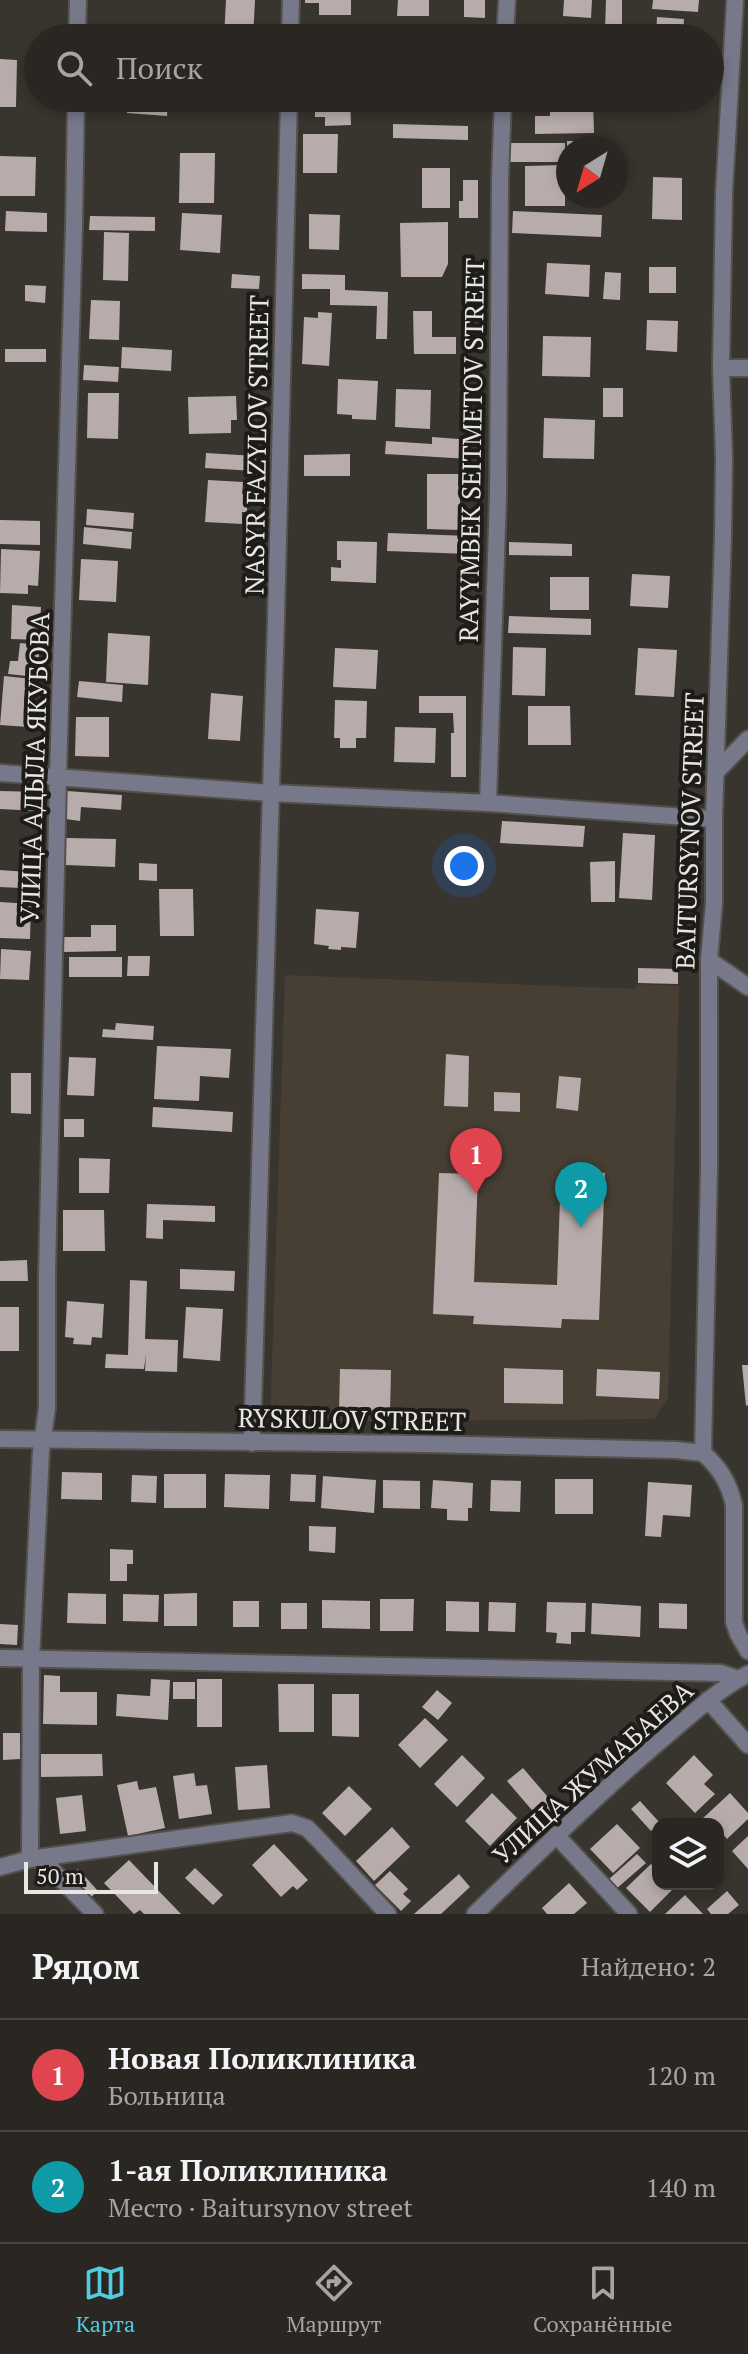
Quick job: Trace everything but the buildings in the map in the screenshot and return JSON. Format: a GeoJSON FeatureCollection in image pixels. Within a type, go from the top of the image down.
{"type":"FeatureCollection","features":[{"type":"Feature","properties":{"kind":"street"},"geometry":{"type":"LineString","coordinates":[[77,24],[78,0]]}},
{"type":"Feature","properties":{"kind":"street"},"geometry":{"type":"LineString","coordinates":[[290,24],[291,0]]}},
{"type":"Feature","properties":{"kind":"street"},"geometry":{"type":"LineString","coordinates":[[506,24],[507,0]]}},
{"type":"Feature","properties":{"kind":"street","name":"BAITURSYNOV STREET"},"geometry":{"type":"LineString","coordinates":[[703,1453],[709,1168],[709,960],[714,903],[724,489],[721,368],[724,193],[735,0]]}},
{"type":"Feature","properties":{"kind":"street","name":"УЛИЦА АДЫЛА ЯКУБОВА"},"geometry":{"type":"LineString","coordinates":[[37,1859],[31,1660],[40,1464],[47,1408],[47,1258],[76,112]]}},
{"type":"Feature","properties":{"kind":"street","name":"NASYR FAZYLOV STREET"},"geometry":{"type":"LineString","coordinates":[[252,1443],[289,112]]}},
{"type":"Feature","properties":{"kind":"street","name":"RAYYMBEK SEITMETOV STREET"},"geometry":{"type":"LineString","coordinates":[[488,803],[498,496],[502,112]]}},
{"type":"Feature","properties":{"kind":"street"},"geometry":{"type":"LineString","coordinates":[[721,368],[748,368]]}},
{"type":"Feature","properties":{"kind":"street"},"geometry":{"type":"LineString","coordinates":[[716,772],[748,739]]}},
{"type":"Feature","properties":{"kind":"street"},"geometry":{"type":"LineString","coordinates":[[0,773],[271,793],[488,803],[714,819]]}},
{"type":"Feature","properties":{"kind":"street"},"geometry":{"type":"LineString","coordinates":[[709,960],[748,987]]}},
{"type":"Feature","properties":{"kind":"street","name":"RYSKULOV STREET"},"geometry":{"type":"LineString","coordinates":[[0,1439],[426,1444],[703,1453]]}},
{"type":"Feature","properties":{"kind":"street"},"geometry":{"type":"LineString","coordinates":[[703,1453],[722,1472],[731,1491],[734,1505],[734,1622],[748,1651]]}},
{"type":"Feature","properties":{"kind":"street"},"geometry":{"type":"LineString","coordinates":[[0,1658],[721,1673],[743,1677]]}},
{"type":"Feature","properties":{"kind":"street","name":"УЛИЦА ЖУМАБАЕВА"},"geometry":{"type":"LineString","coordinates":[[475,1914],[556,1835],[708,1700],[743,1677]]}},
{"type":"Feature","properties":{"kind":"street"},"geometry":{"type":"LineString","coordinates":[[708,1700],[748,1745]]}},
{"type":"Feature","properties":{"kind":"street"},"geometry":{"type":"LineString","coordinates":[[0,1867],[292,1823],[307,1828],[388,1914]]}},
{"type":"Feature","properties":{"kind":"street"},"geometry":{"type":"LineString","coordinates":[[556,1835],[629,1914]]}},
{"type":"Feature","properties":{"kind":"street"},"geometry":{"type":"LineString","coordinates":[[37,1859],[95,1914]]}},
{"type":"Feature","properties":{"kind":"shaded area"},"geometry":{"type":"Polygon","coordinates":[[[285,975],[636,989],[637,984],[679,986],[668,1399],[654,1419],[270,1422],[285,975]]]}},
{"type":"Feature","properties":{"kind":"place","name":"Новая Поликлиника"},"geometry":{"type":"Point","coordinates":[476,1194]}},
{"type":"Feature","properties":{"kind":"place","name":"1-ая Поликлиника"},"geometry":{"type":"Point","coordinates":[581,1228]}}]}
